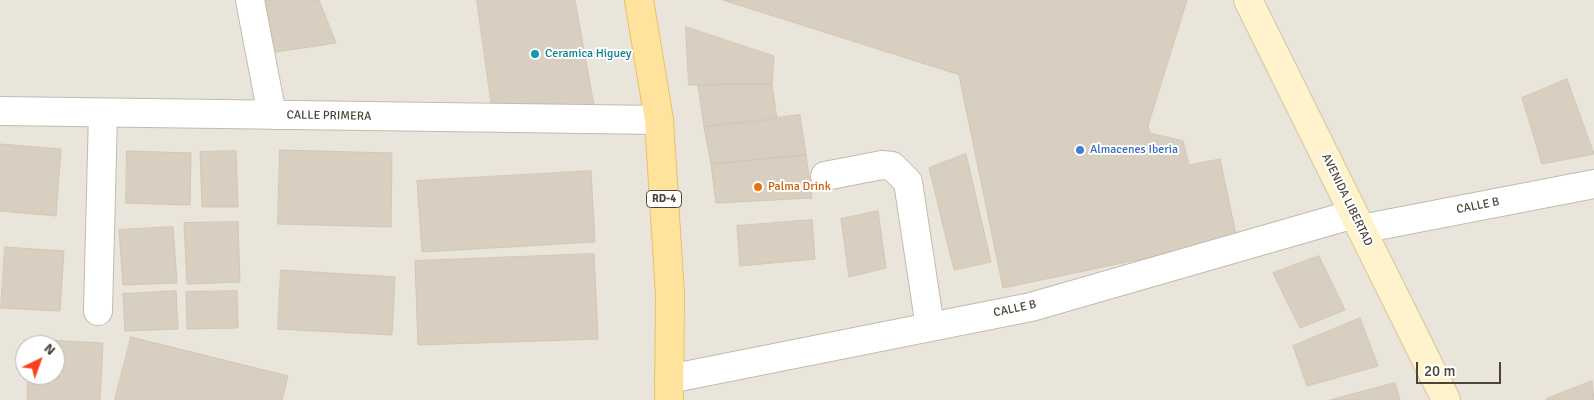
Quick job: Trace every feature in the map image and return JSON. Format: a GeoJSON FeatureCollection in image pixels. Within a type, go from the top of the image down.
{"type":"FeatureCollection","features":[{"type":"Feature","properties":{"kind":"main road","name":"RD-4"},"geometry":{"type":"LineString","coordinates":[[639,0],[659,120],[670,295],[669,390]]}},
{"type":"Feature","properties":{"kind":"street"},"geometry":{"type":"LineString","coordinates":[[250,0],[272,115]]}},
{"type":"Feature","properties":{"kind":"street","name":"AVENIDA LIBERTAD"},"geometry":{"type":"LineString","coordinates":[[1248,0],[1446,400]]}},
{"type":"Feature","properties":{"kind":"street","name":"CALLE PRIMERA"},"geometry":{"type":"LineString","coordinates":[[0,111],[659,120]]}},
{"type":"Feature","properties":{"kind":"street"},"geometry":{"type":"LineString","coordinates":[[98,311],[103,113]]}},
{"type":"Feature","properties":{"kind":"street"},"geometry":{"type":"LineString","coordinates":[[825,176],[882,165],[892,166],[908,182],[930,327]]}},
{"type":"Feature","properties":{"kind":"street","name":"CALLE B"},"geometry":{"type":"LineString","coordinates":[[669,390],[930,327],[1031,307],[1358,221],[1594,184]]}},
{"type":"Feature","properties":{"kind":"shaded area"},"geometry":{"type":"Polygon","coordinates":[[[0,0],[1594,0],[1594,400],[0,400],[0,0]]]}},
{"type":"Feature","properties":{"kind":"building"},"geometry":{"type":"Polygon","coordinates":[[[266,0],[319,0],[336,43],[276,52],[266,0]]]}},
{"type":"Feature","properties":{"kind":"building","name":"Ceramica Higuey"},"geometry":{"type":"Polygon","coordinates":[[[477,0],[575,0],[595,111],[492,108],[477,0]]]}},
{"type":"Feature","properties":{"kind":"building","name":"Almacenes Iberia"},"geometry":{"type":"Polygon","coordinates":[[[723,0],[1187,0],[1148,126],[1150,133],[1183,141],[1189,165],[1220,159],[1237,239],[1003,288],[959,75],[723,0]]]}},
{"type":"Feature","properties":{"kind":"building"},"geometry":{"type":"Polygon","coordinates":[[[686,27],[774,56],[772,84],[689,85],[686,27]]]}},
{"type":"Feature","properties":{"kind":"building"},"geometry":{"type":"Polygon","coordinates":[[[1567,79],[1594,154],[1542,164],[1522,98],[1567,79]]]}},
{"type":"Feature","properties":{"kind":"building"},"geometry":{"type":"Polygon","coordinates":[[[772,84],[777,119],[704,127],[698,85],[772,84]]]}},
{"type":"Feature","properties":{"kind":"building"},"geometry":{"type":"Polygon","coordinates":[[[800,115],[806,155],[711,164],[704,127],[800,115]]]}},
{"type":"Feature","properties":{"kind":"building"},"geometry":{"type":"Polygon","coordinates":[[[0,144],[61,149],[56,216],[0,211],[0,144]]]}},
{"type":"Feature","properties":{"kind":"building"},"geometry":{"type":"Polygon","coordinates":[[[280,150],[392,153],[391,227],[278,224],[280,150]]]}},
{"type":"Feature","properties":{"kind":"building"},"geometry":{"type":"Polygon","coordinates":[[[127,151],[191,153],[190,205],[126,203],[127,151]]]}},
{"type":"Feature","properties":{"kind":"building"},"geometry":{"type":"Polygon","coordinates":[[[236,151],[238,207],[202,207],[200,152],[236,151]]]}},
{"type":"Feature","properties":{"kind":"building"},"geometry":{"type":"Polygon","coordinates":[[[966,154],[991,262],[954,270],[929,168],[966,154]]]}},
{"type":"Feature","properties":{"kind":"building"},"geometry":{"type":"Polygon","coordinates":[[[806,155],[812,198],[716,203],[711,164],[806,155]]]}},
{"type":"Feature","properties":{"kind":"building"},"geometry":{"type":"Polygon","coordinates":[[[591,171],[595,242],[422,252],[417,181],[591,171]]]}},
{"type":"Feature","properties":{"kind":"building"},"geometry":{"type":"Polygon","coordinates":[[[878,211],[886,268],[849,277],[841,219],[878,211]]]}},
{"type":"Feature","properties":{"kind":"building"},"geometry":{"type":"Polygon","coordinates":[[[812,220],[815,259],[740,266],[737,226],[812,220]]]}},
{"type":"Feature","properties":{"kind":"building"},"geometry":{"type":"Polygon","coordinates":[[[238,222],[240,282],[187,284],[184,223],[238,222]]]}},
{"type":"Feature","properties":{"kind":"building"},"geometry":{"type":"Polygon","coordinates":[[[173,227],[177,283],[123,285],[119,230],[173,227]]]}},
{"type":"Feature","properties":{"kind":"building"},"geometry":{"type":"Polygon","coordinates":[[[5,247],[64,251],[60,311],[1,308],[5,247]]]}},
{"type":"Feature","properties":{"kind":"building"},"geometry":{"type":"Polygon","coordinates":[[[594,254],[598,339],[418,345],[415,261],[594,254]]]}},
{"type":"Feature","properties":{"kind":"building"},"geometry":{"type":"Polygon","coordinates":[[[1319,256],[1345,310],[1300,328],[1273,273],[1319,256]]]}},
{"type":"Feature","properties":{"kind":"building"},"geometry":{"type":"Polygon","coordinates":[[[281,270],[395,277],[392,335],[278,329],[281,270]]]}},
{"type":"Feature","properties":{"kind":"building"},"geometry":{"type":"Polygon","coordinates":[[[176,291],[178,329],[125,331],[123,294],[176,291]]]}},
{"type":"Feature","properties":{"kind":"building"},"geometry":{"type":"Polygon","coordinates":[[[237,291],[238,328],[187,329],[186,292],[237,291]]]}},
{"type":"Feature","properties":{"kind":"building"},"geometry":{"type":"Polygon","coordinates":[[[1360,318],[1378,366],[1307,386],[1293,346],[1360,318]]]}},
{"type":"Feature","properties":{"kind":"building"},"geometry":{"type":"Polygon","coordinates":[[[131,337],[288,376],[282,400],[115,400],[131,337]]]}},
{"type":"Feature","properties":{"kind":"building"},"geometry":{"type":"Polygon","coordinates":[[[65,341],[103,343],[100,400],[27,400],[28,385],[65,385],[65,341]]]}},
{"type":"Feature","properties":{"kind":"building"},"geometry":{"type":"Polygon","coordinates":[[[1592,381],[1594,400],[1546,400],[1546,399],[1592,381]]]}},
{"type":"Feature","properties":{"kind":"building"},"geometry":{"type":"Polygon","coordinates":[[[1395,383],[1400,400],[1330,400],[1395,383]]]}},
{"type":"Feature","properties":{"kind":"place","name":"Ceramica Higuey"},"geometry":{"type":"Point","coordinates":[535,54]}},
{"type":"Feature","properties":{"kind":"place","name":"Almacenes Iberia"},"geometry":{"type":"Point","coordinates":[1080,150]}},
{"type":"Feature","properties":{"kind":"place","name":"Palma Drink"},"geometry":{"type":"Point","coordinates":[758,187]}}]}
